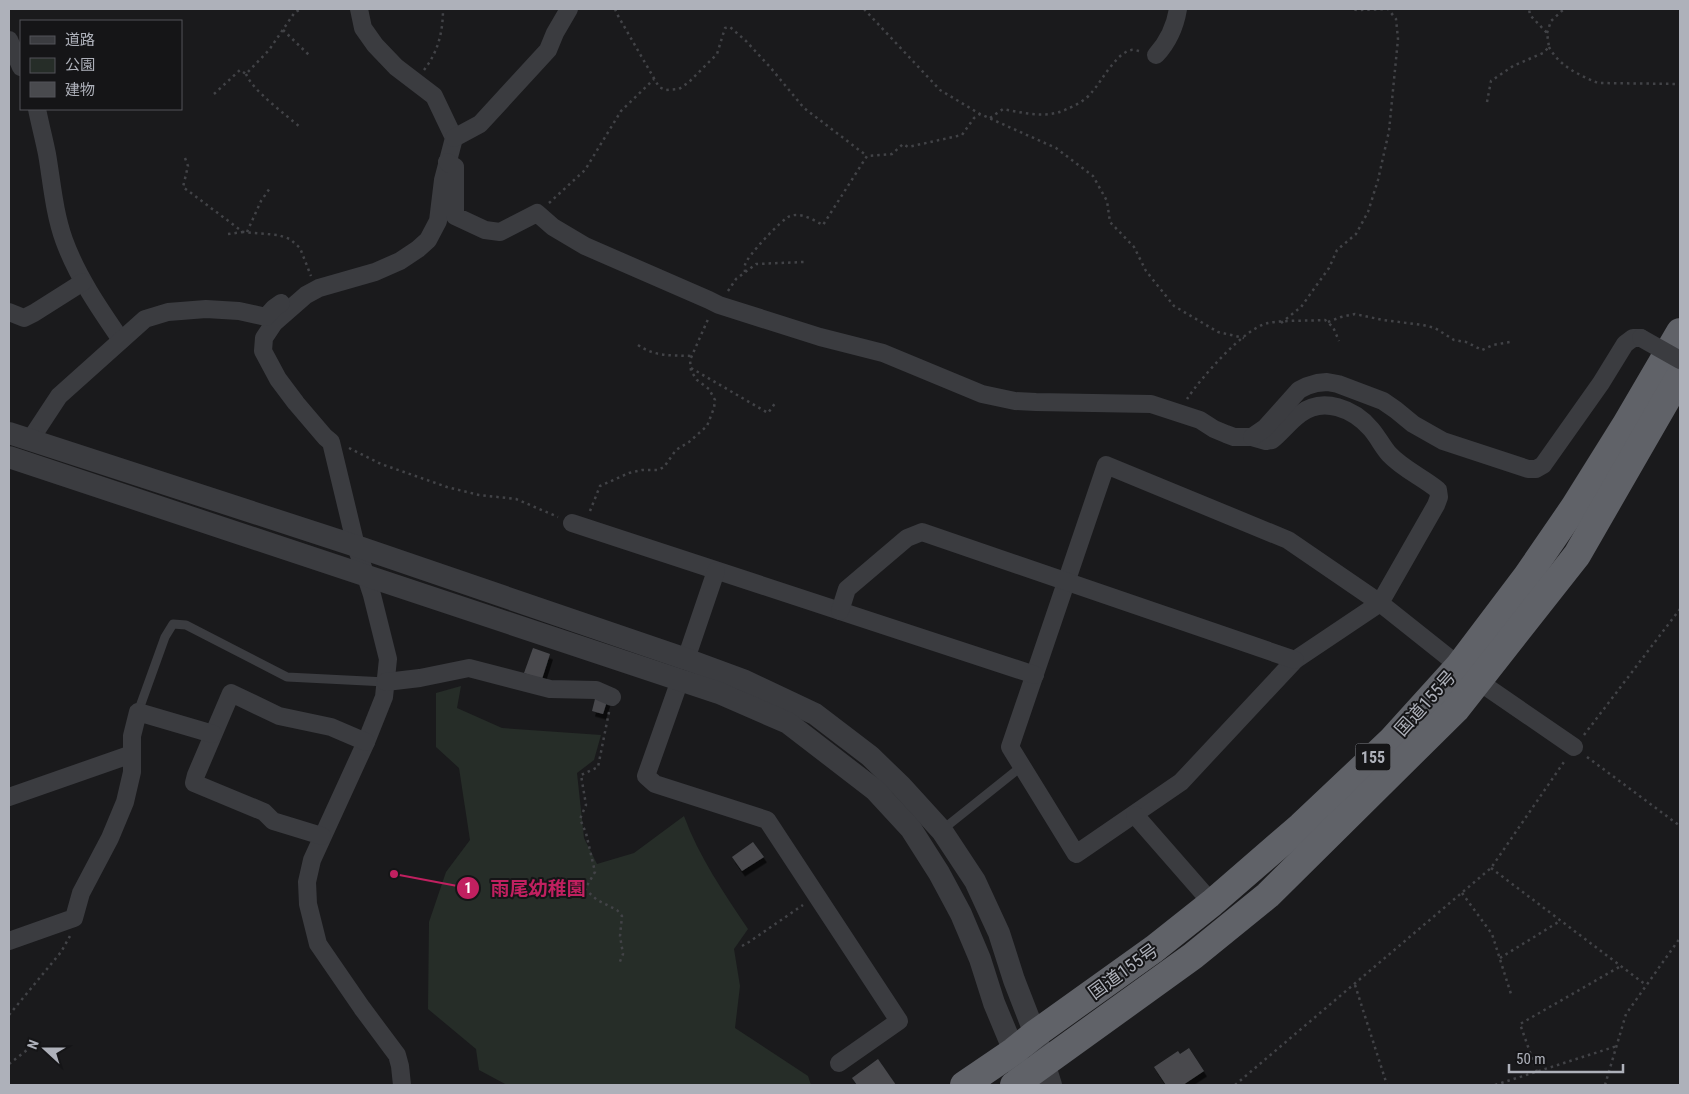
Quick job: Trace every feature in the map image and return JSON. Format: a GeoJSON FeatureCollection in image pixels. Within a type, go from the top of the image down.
{"type":"FeatureCollection","features":[{"type":"Feature","properties":{"kind":"highway","name":"国道155号"},"geometry":{"type":"LineString","coordinates":[[1019,1084],[1047,1074],[1268,895],[1456,709],[1468,673],[1625,426],[1680,332]]}},
{"type":"Feature","properties":{"kind":"highway","name":"国道155号"},"geometry":{"type":"LineString","coordinates":[[964,1085],[1154,949],[1212,903],[1301,826],[1392,740],[1468,673],[1577,555],[1680,376]]}},
{"type":"Feature","properties":{"kind":"street"},"geometry":{"type":"LineString","coordinates":[[359,9],[363,28],[375,45],[396,67],[434,96],[454,138],[443,180],[438,221],[428,240],[400,261],[367,275],[316,285],[274,308],[266,317],[239,311],[206,309],[168,312],[145,319],[60,396],[19,437],[356,546],[683,669],[720,693],[788,724],[875,790],[911,829],[939,872],[961,914],[980,959],[994,1003],[1014,1051],[1019,1084]]}},
{"type":"Feature","properties":{"kind":"street"},"geometry":{"type":"LineString","coordinates":[[454,138],[480,124],[548,50],[554,33],[569,9]]}},
{"type":"Feature","properties":{"kind":"street"},"geometry":{"type":"LineString","coordinates":[[1156,55],[1170,36],[1176,23],[1178,9]]}},
{"type":"Feature","properties":{"kind":"street"},"geometry":{"type":"LineString","coordinates":[[9,40],[20,64]]}},
{"type":"Feature","properties":{"kind":"street"},"geometry":{"type":"LineString","coordinates":[[37,110],[47,154],[58,222],[72,261],[83,282],[120,340]]}},
{"type":"Feature","properties":{"kind":"street"},"geometry":{"type":"LineString","coordinates":[[447,162],[455,167],[455,216],[485,230],[500,232],[537,213],[553,227],[585,246],[718,305],[820,337],[883,353],[982,394],[1015,401],[1139,403],[1162,406],[1200,420],[1226,434],[1252,437],[1266,441],[1272,440],[1307,409],[1326,405],[1336,406],[1361,419],[1371,428],[1396,460],[1438,490],[1440,497],[1436,505],[1380,603],[1295,660],[1181,782],[1076,854],[1010,747],[1106,465],[1288,540],[1380,603],[1468,673],[1574,747]]}},
{"type":"Feature","properties":{"kind":"street"},"geometry":{"type":"LineString","coordinates":[[9,312],[24,318],[83,282]]}},
{"type":"Feature","properties":{"kind":"street"},"geometry":{"type":"LineString","coordinates":[[316,285],[274,323],[264,338],[264,351],[268,363],[284,387],[331,442],[356,546],[388,659],[384,697],[366,742],[312,860],[307,882],[308,904],[318,944],[397,1055],[402,1085]]}},
{"type":"Feature","properties":{"kind":"street"},"geometry":{"type":"LineString","coordinates":[[1252,437],[1265,428],[1300,390],[1306,386],[1327,382],[1338,384],[1383,401],[1413,424],[1443,441],[1528,469],[1536,469],[1543,465],[1602,383],[1625,344],[1633,338],[1641,338],[1680,360]]}},
{"type":"Feature","properties":{"kind":"street"},"geometry":{"type":"LineString","coordinates":[[9,457],[366,576],[683,669],[743,680],[816,714],[870,756],[901,786],[942,830],[975,881],[999,933],[1047,1074]]}},
{"type":"Feature","properties":{"kind":"street"},"geometry":{"type":"LineString","coordinates":[[578,525],[1035,675]]}},
{"type":"Feature","properties":{"kind":"street"},"geometry":{"type":"LineString","coordinates":[[840,612],[847,589],[907,538],[922,532],[1295,660]]}},
{"type":"Feature","properties":{"kind":"street"},"geometry":{"type":"LineString","coordinates":[[716,571],[646,776],[656,784],[767,820],[900,1021],[839,1063]]}},
{"type":"Feature","properties":{"kind":"street"},"geometry":{"type":"LineString","coordinates":[[386,682],[420,678],[469,668],[550,689],[596,690],[612,697]]}},
{"type":"Feature","properties":{"kind":"street"},"geometry":{"type":"LineString","coordinates":[[322,836],[273,821],[264,812],[194,783],[231,693],[279,716],[331,727],[366,742]]}},
{"type":"Feature","properties":{"kind":"street"},"geometry":{"type":"LineString","coordinates":[[9,941],[74,918],[81,892],[110,838],[125,802],[132,772],[132,736],[138,712],[213,734]]}},
{"type":"Feature","properties":{"kind":"street"},"geometry":{"type":"LineString","coordinates":[[9,797],[132,754]]}},
{"type":"Feature","properties":{"kind":"street"},"geometry":{"type":"LineString","coordinates":[[1135,815],[1212,903]]}},
{"type":"Feature","properties":{"kind":"lane"},"geometry":{"type":"LineString","coordinates":[[138,712],[165,637],[173,624],[186,625],[287,677],[386,682]]}},
{"type":"Feature","properties":{"kind":"lane"},"geometry":{"type":"LineString","coordinates":[[942,830],[1022,766]]}},
{"type":"Feature","properties":{"kind":"path"},"geometry":{"type":"LineString","coordinates":[[246,74],[269,50],[295,12],[302,9]]}},
{"type":"Feature","properties":{"kind":"path"},"geometry":{"type":"LineString","coordinates":[[415,81],[432,60],[439,42],[443,25],[443,9]]}},
{"type":"Feature","properties":{"kind":"path"},"geometry":{"type":"LineString","coordinates":[[615,9],[659,87],[666,90],[679,89],[689,82],[717,54],[725,28],[730,27],[770,67],[804,108],[867,156],[892,154],[903,144],[908,147],[962,135],[974,118],[980,114]]}},
{"type":"Feature","properties":{"kind":"path"},"geometry":{"type":"LineString","coordinates":[[864,9],[940,90],[980,114],[1056,148],[1093,176],[1107,201],[1110,222],[1134,247],[1146,271],[1174,306],[1218,332],[1244,338]]}},
{"type":"Feature","properties":{"kind":"path"},"geometry":{"type":"LineString","coordinates":[[1281,322],[1301,307],[1329,268],[1337,250],[1356,234],[1368,212],[1378,180],[1389,131],[1398,38],[1396,19],[1388,9],[1351,9]]}},
{"type":"Feature","properties":{"kind":"path"},"geometry":{"type":"LineString","coordinates":[[1529,9],[1530,15],[1547,32]]}},
{"type":"Feature","properties":{"kind":"path"},"geometry":{"type":"LineString","coordinates":[[1564,9],[1551,21],[1547,32],[1549,47],[1554,57],[1561,64],[1598,83],[1680,84]]}},
{"type":"Feature","properties":{"kind":"path"},"geometry":{"type":"LineString","coordinates":[[283,30],[309,55]]}},
{"type":"Feature","properties":{"kind":"path"},"geometry":{"type":"LineString","coordinates":[[1487,102],[1491,81],[1513,66],[1543,53],[1549,47]]}},
{"type":"Feature","properties":{"kind":"path"},"geometry":{"type":"LineString","coordinates":[[990,118],[1003,110],[1034,115],[1066,110],[1091,94],[1110,67],[1124,54],[1132,50],[1156,55]]}},
{"type":"Feature","properties":{"kind":"path"},"geometry":{"type":"LineString","coordinates":[[214,94],[240,70],[246,74],[248,79],[269,101],[300,127]]}},
{"type":"Feature","properties":{"kind":"path"},"geometry":{"type":"LineString","coordinates":[[537,213],[585,170],[622,111],[654,79]]}},
{"type":"Feature","properties":{"kind":"path"},"geometry":{"type":"LineString","coordinates":[[745,272],[744,264],[749,256],[789,216],[803,215],[823,225],[867,156]]}},
{"type":"Feature","properties":{"kind":"path"},"geometry":{"type":"LineString","coordinates":[[185,158],[188,166],[183,187],[243,232]]}},
{"type":"Feature","properties":{"kind":"path"},"geometry":{"type":"LineString","coordinates":[[247,232],[261,201],[270,188]]}},
{"type":"Feature","properties":{"kind":"path"},"geometry":{"type":"LineString","coordinates":[[228,234],[247,232],[278,235],[290,239],[300,248],[316,285]]}},
{"type":"Feature","properties":{"kind":"path"},"geometry":{"type":"LineString","coordinates":[[331,442],[344,446],[381,464],[447,487],[516,499],[578,525],[600,486],[629,473],[642,470],[658,470],[664,467],[676,450],[689,442],[707,426],[715,400],[709,389],[697,380],[691,368],[691,356],[709,317],[730,288],[745,272],[756,264],[804,262]]}},
{"type":"Feature","properties":{"kind":"path"},"geometry":{"type":"LineString","coordinates":[[1328,322],[1355,314],[1423,325],[1435,328],[1454,340],[1466,342],[1482,350],[1494,345],[1510,342]]}},
{"type":"Feature","properties":{"kind":"path"},"geometry":{"type":"LineString","coordinates":[[1178,412],[1200,379],[1244,338],[1265,324],[1325,320],[1332,327],[1339,341]]}},
{"type":"Feature","properties":{"kind":"path"},"geometry":{"type":"LineString","coordinates":[[638,345],[658,355],[691,356]]}},
{"type":"Feature","properties":{"kind":"path"},"geometry":{"type":"LineString","coordinates":[[691,368],[768,413],[776,402]]}},
{"type":"Feature","properties":{"kind":"path"},"geometry":{"type":"LineString","coordinates":[[1235,1085],[1491,868],[1574,747],[1680,609]]}},
{"type":"Feature","properties":{"kind":"path"},"geometry":{"type":"LineString","coordinates":[[612,697],[598,767],[582,775],[586,805],[580,819],[586,833],[595,872],[585,889],[597,900],[617,910],[622,916],[620,936],[623,954],[618,964]]}},
{"type":"Feature","properties":{"kind":"path"},"geometry":{"type":"LineString","coordinates":[[1574,747],[1680,826]]}},
{"type":"Feature","properties":{"kind":"path"},"geometry":{"type":"LineString","coordinates":[[1491,868],[1646,985]]}},
{"type":"Feature","properties":{"kind":"path"},"geometry":{"type":"LineString","coordinates":[[1462,893],[1492,934],[1511,994]]}},
{"type":"Feature","properties":{"kind":"path"},"geometry":{"type":"LineString","coordinates":[[742,946],[817,896]]}},
{"type":"Feature","properties":{"kind":"path"},"geometry":{"type":"LineString","coordinates":[[9,1016],[61,952],[70,937],[75,922],[74,918]]}},
{"type":"Feature","properties":{"kind":"path"},"geometry":{"type":"LineString","coordinates":[[1500,958],[1560,920]]}},
{"type":"Feature","properties":{"kind":"path"},"geometry":{"type":"LineString","coordinates":[[1605,1085],[1626,1014],[1680,938]]}},
{"type":"Feature","properties":{"kind":"path"},"geometry":{"type":"LineString","coordinates":[[1537,1072],[1520,1024],[1621,966]]}},
{"type":"Feature","properties":{"kind":"path"},"geometry":{"type":"LineString","coordinates":[[1354,985],[1387,1085]]}},
{"type":"Feature","properties":{"kind":"path"},"geometry":{"type":"LineString","coordinates":[[1496,1085],[1617,1046]]}},
{"type":"Feature","properties":{"kind":"path"},"geometry":{"type":"LineString","coordinates":[[9,1064],[31,1047]]}},
{"type":"Feature","properties":{"kind":"green space"},"geometry":{"type":"Polygon","coordinates":[[[461,686],[457,708],[502,728],[601,735],[594,760],[577,773],[584,838],[597,864],[634,853],[684,816],[697,846],[721,888],[748,929],[734,949],[740,986],[735,1028],[808,1076],[811,1085],[507,1085],[479,1070],[476,1049],[428,1009],[429,922],[446,872],[470,840],[459,768],[436,747],[436,693],[461,686]]]}},
{"type":"Feature","properties":{"kind":"building"},"geometry":{"type":"Polygon","coordinates":[[[533,648],[550,654],[542,679],[524,673],[533,648]]]}},
{"type":"Feature","properties":{"kind":"building"},"geometry":{"type":"Polygon","coordinates":[[[596,695],[608,698],[603,714],[592,711],[596,695]]]}},
{"type":"Feature","properties":{"kind":"building"},"geometry":{"type":"Polygon","coordinates":[[[753,842],[764,857],[742,871],[732,857],[753,842]]]}},
{"type":"Feature","properties":{"kind":"building"},"geometry":{"type":"Polygon","coordinates":[[[1189,1048],[1204,1071],[1183,1085],[1166,1085],[1154,1067],[1178,1051],[1180,1054],[1189,1048]]]}},
{"type":"Feature","properties":{"kind":"building"},"geometry":{"type":"Polygon","coordinates":[[[878,1059],[896,1085],[857,1085],[852,1078],[878,1059]]]}},
{"type":"Feature","properties":{"kind":"place","name":"雨尾幼稚園"},"geometry":{"type":"Point","coordinates":[394,874]}}]}
